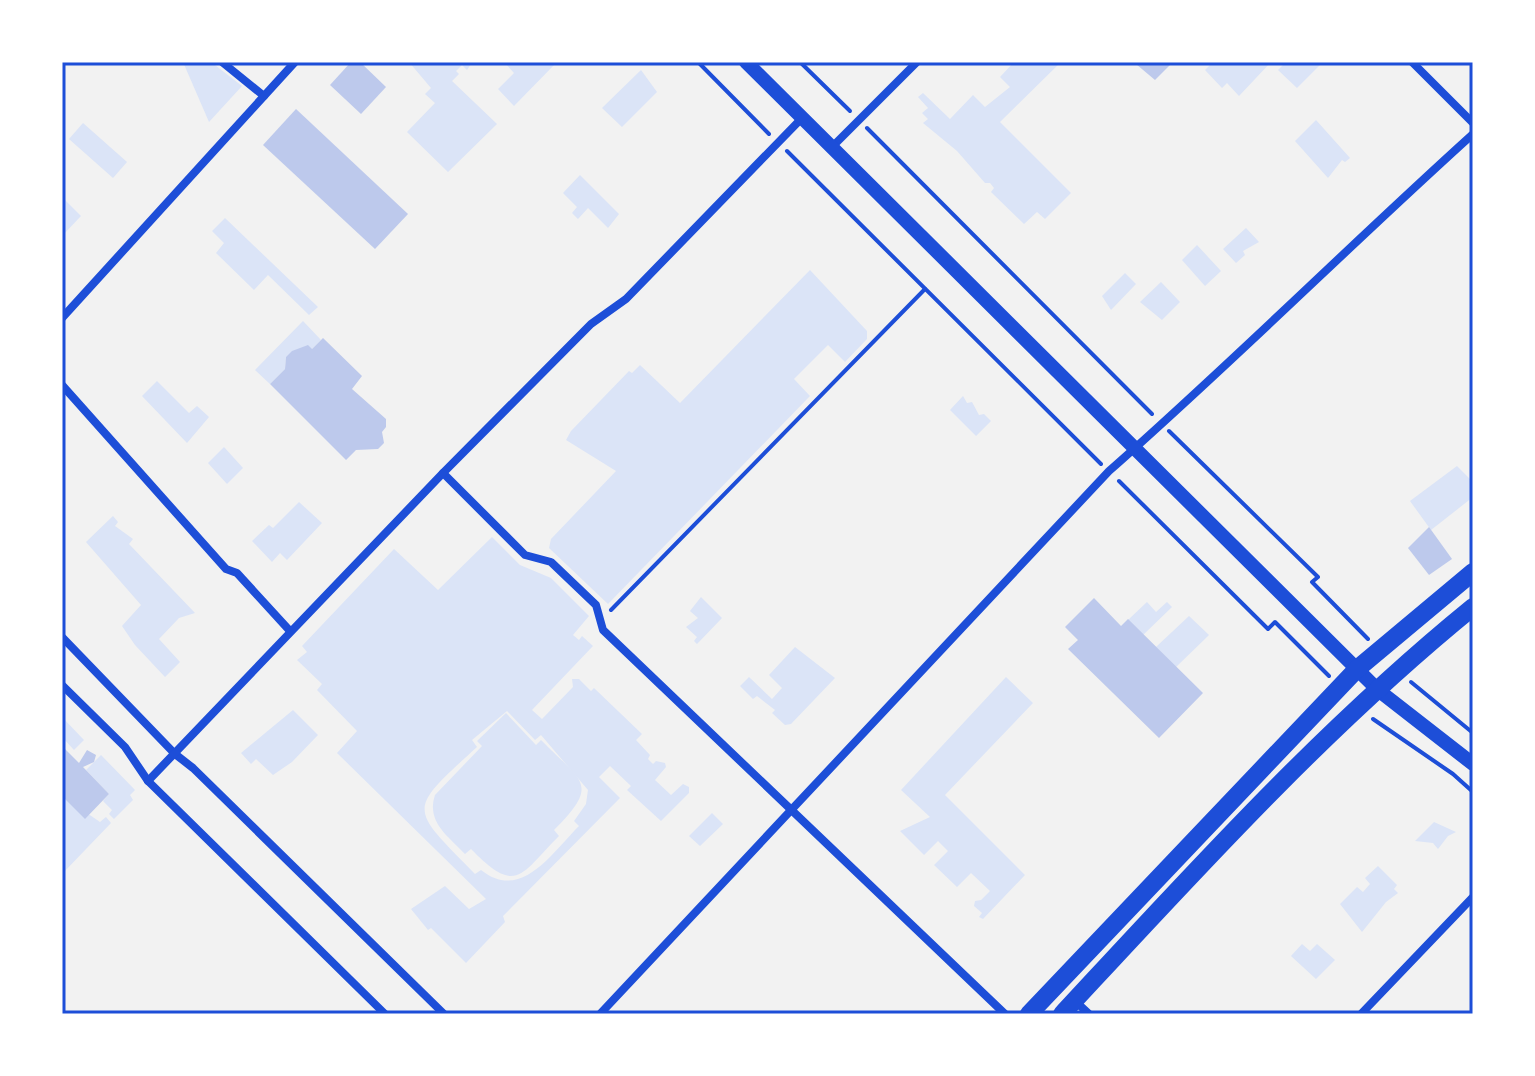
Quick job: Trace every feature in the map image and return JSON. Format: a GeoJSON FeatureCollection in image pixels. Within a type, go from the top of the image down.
{"type":"FeatureCollection","features":[{"type":"Feature","properties":{"kind":"main road"},"geometry":{"type":"LineString","coordinates":[[1029,1014],[1357,669],[1473,572]]}},
{"type":"Feature","properties":{"kind":"main road"},"geometry":{"type":"LineString","coordinates":[[1068,1007],[1247,819],[1378,690],[1473,607]]}},
{"type":"Feature","properties":{"kind":"street"},"geometry":{"type":"LineString","coordinates":[[222,62],[264,96]]}},
{"type":"Feature","properties":{"kind":"street"},"geometry":{"type":"LineString","coordinates":[[62,318],[295,62]]}},
{"type":"Feature","properties":{"kind":"street"},"geometry":{"type":"LineString","coordinates":[[746,62],[1378,690],[1473,764]]}},
{"type":"Feature","properties":{"kind":"street"},"geometry":{"type":"LineString","coordinates":[[832,147],[917,62]]}},
{"type":"Feature","properties":{"kind":"street"},"geometry":{"type":"LineString","coordinates":[[1412,62],[1473,123]]}},
{"type":"Feature","properties":{"kind":"street"},"geometry":{"type":"LineString","coordinates":[[148,781],[443,473],[591,324],[626,299],[802,118]]}},
{"type":"Feature","properties":{"kind":"street"},"geometry":{"type":"LineString","coordinates":[[600,1014],[1058,525],[1135,448],[1473,134]]}},
{"type":"Feature","properties":{"kind":"street"},"geometry":{"type":"LineString","coordinates":[[62,385],[226,569],[237,573],[290,631]]}},
{"type":"Feature","properties":{"kind":"street"},"geometry":{"type":"LineString","coordinates":[[443,473],[525,555],[551,562],[596,605],[603,630],[1005,1014]]}},
{"type":"Feature","properties":{"kind":"street"},"geometry":{"type":"LineString","coordinates":[[62,637],[175,754],[302,873],[444,1014]]}},
{"type":"Feature","properties":{"kind":"street"},"geometry":{"type":"LineString","coordinates":[[62,685],[125,747],[148,781],[385,1014]]}},
{"type":"Feature","properties":{"kind":"street"},"geometry":{"type":"LineString","coordinates":[[1361,1014],[1473,897]]}},
{"type":"Feature","properties":{"kind":"street"},"geometry":{"type":"LineString","coordinates":[[1068,1007],[1089,1014]]}},
{"type":"Feature","properties":{"kind":"path"},"geometry":{"type":"LineString","coordinates":[[698,62],[771,136]]}},
{"type":"Feature","properties":{"kind":"path"},"geometry":{"type":"LineString","coordinates":[[800,62],[851,112]]}},
{"type":"Feature","properties":{"kind":"path"},"geometry":{"type":"LineString","coordinates":[[864,126],[1157,420]]}},
{"type":"Feature","properties":{"kind":"path"},"geometry":{"type":"LineString","coordinates":[[783,147],[1103,465]]}},
{"type":"Feature","properties":{"kind":"path"},"geometry":{"type":"LineString","coordinates":[[601,620],[925,289]]}},
{"type":"Feature","properties":{"kind":"path"},"geometry":{"type":"LineString","coordinates":[[1172,434],[1318,577],[1312,582],[1353,623]]}},
{"type":"Feature","properties":{"kind":"path"},"geometry":{"type":"LineString","coordinates":[[1116,478],[1268,629],[1275,622],[1314,661]]}},
{"type":"Feature","properties":{"kind":"path"},"geometry":{"type":"LineString","coordinates":[[1421,691],[1473,733]]}},
{"type":"Feature","properties":{"kind":"path"},"geometry":{"type":"LineString","coordinates":[[1378,724],[1453,774],[1473,792]]}},
{"type":"Feature","properties":{"kind":"shaded area"},"geometry":{"type":"Polygon","coordinates":[[[183,62],[211,62],[242,86],[209,122],[183,62]]]}},
{"type":"Feature","properties":{"kind":"shaded area"},"geometry":{"type":"Polygon","coordinates":[[[409,62],[469,62],[471,64],[467,70],[462,65],[452,81],[497,124],[448,172],[407,132],[435,103],[425,94],[431,88],[409,62]]]}},
{"type":"Feature","properties":{"kind":"shaded area"},"geometry":{"type":"Polygon","coordinates":[[[504,62],[557,62],[514,106],[498,89],[514,73],[504,62]]]}},
{"type":"Feature","properties":{"kind":"shaded area"},"geometry":{"type":"Polygon","coordinates":[[[1014,62],[1061,62],[1000,122],[1071,193],[1045,219],[1037,212],[1024,224],[991,192],[994,188],[990,183],[985,183],[957,151],[923,123],[928,119],[922,113],[928,108],[918,97],[923,93],[950,119],[973,95],[985,107],[1010,87],[1000,77],[1014,62]]]}},
{"type":"Feature","properties":{"kind":"shaded area"},"geometry":{"type":"Polygon","coordinates":[[[1213,62],[1271,62],[1239,96],[1227,83],[1222,88],[1205,70],[1213,62]]]}},
{"type":"Feature","properties":{"kind":"shaded area"},"geometry":{"type":"Polygon","coordinates":[[[1286,62],[1317,62],[1320,65],[1297,88],[1278,70],[1286,62]]]}},
{"type":"Feature","properties":{"kind":"shaded area"},"geometry":{"type":"Polygon","coordinates":[[[641,70],[657,92],[622,127],[602,108],[641,70]]]}},
{"type":"Feature","properties":{"kind":"shaded area"},"geometry":{"type":"Polygon","coordinates":[[[1316,120],[1350,158],[1345,162],[1342,160],[1328,178],[1295,141],[1316,120]]]}},
{"type":"Feature","properties":{"kind":"shaded area"},"geometry":{"type":"Polygon","coordinates":[[[83,123],[127,162],[113,178],[69,139],[83,123]]]}},
{"type":"Feature","properties":{"kind":"shaded area"},"geometry":{"type":"Polygon","coordinates":[[[580,175],[619,214],[608,228],[588,208],[578,219],[572,213],[577,207],[563,193],[580,175]]]}},
{"type":"Feature","properties":{"kind":"shaded area"},"geometry":{"type":"Polygon","coordinates":[[[62,197],[81,216],[63,235],[62,233],[62,197]]]}},
{"type":"Feature","properties":{"kind":"shaded area"},"geometry":{"type":"Polygon","coordinates":[[[225,218],[318,307],[309,315],[268,275],[254,290],[216,253],[224,243],[212,231],[225,218]]]}},
{"type":"Feature","properties":{"kind":"shaded area"},"geometry":{"type":"Polygon","coordinates":[[[1246,228],[1259,242],[1243,251],[1245,255],[1236,263],[1223,249],[1246,228]]]}},
{"type":"Feature","properties":{"kind":"shaded area"},"geometry":{"type":"Polygon","coordinates":[[[1197,245],[1221,271],[1205,286],[1182,260],[1197,245]]]}},
{"type":"Feature","properties":{"kind":"shaded area"},"geometry":{"type":"Polygon","coordinates":[[[810,270],[867,331],[867,339],[845,362],[828,345],[794,379],[810,396],[608,604],[549,548],[551,539],[616,471],[566,440],[571,431],[629,371],[632,373],[640,365],[680,403],[810,270]]]}},
{"type":"Feature","properties":{"kind":"shaded area"},"geometry":{"type":"Polygon","coordinates":[[[1125,273],[1136,284],[1111,310],[1102,296],[1125,273]]]}},
{"type":"Feature","properties":{"kind":"shaded area"},"geometry":{"type":"Polygon","coordinates":[[[1161,282],[1180,302],[1162,320],[1140,302],[1161,282]]]}},
{"type":"Feature","properties":{"kind":"shaded area"},"geometry":{"type":"Polygon","coordinates":[[[303,321],[321,340],[312,349],[286,357],[285,369],[270,384],[255,370],[303,321]]]}},
{"type":"Feature","properties":{"kind":"shaded area"},"geometry":{"type":"Polygon","coordinates":[[[157,381],[189,413],[197,406],[209,417],[187,443],[142,396],[157,381]]]}},
{"type":"Feature","properties":{"kind":"shaded area"},"geometry":{"type":"Polygon","coordinates":[[[963,396],[967,403],[972,402],[979,415],[984,414],[991,421],[976,436],[950,410],[963,396]]]}},
{"type":"Feature","properties":{"kind":"shaded area"},"geometry":{"type":"Polygon","coordinates":[[[224,447],[243,468],[227,484],[208,463],[224,447]]]}},
{"type":"Feature","properties":{"kind":"shaded area"},"geometry":{"type":"Polygon","coordinates":[[[1457,466],[1473,482],[1473,497],[1431,530],[1410,501],[1457,466]]]}},
{"type":"Feature","properties":{"kind":"shaded area"},"geometry":{"type":"Polygon","coordinates":[[[299,502],[322,523],[287,560],[280,553],[272,562],[252,541],[269,525],[273,528],[299,502]]]}},
{"type":"Feature","properties":{"kind":"shaded area"},"geometry":{"type":"Polygon","coordinates":[[[113,516],[118,522],[115,526],[133,539],[129,544],[195,613],[179,618],[159,639],[180,662],[165,677],[122,626],[141,605],[86,542],[113,516]]]}},
{"type":"Feature","properties":{"kind":"shaded area"},"geometry":{"type":"Polygon","coordinates":[[[492,537],[520,565],[551,578],[589,616],[573,635],[579,640],[582,636],[593,646],[532,710],[542,719],[573,687],[572,679],[579,679],[591,691],[594,688],[642,734],[636,740],[650,755],[648,759],[653,764],[656,761],[665,763],[666,767],[655,780],[671,795],[683,784],[689,787],[689,793],[661,821],[627,790],[631,786],[610,766],[599,777],[620,798],[503,916],[505,922],[466,963],[431,928],[428,930],[411,909],[445,886],[469,909],[486,899],[337,753],[357,731],[317,690],[322,684],[297,660],[307,652],[302,646],[394,549],[438,590],[492,537]],[[507,711],[472,740],[477,747],[437,785],[428,798],[425,809],[428,821],[437,835],[475,874],[481,870],[509,881],[522,878],[546,861],[579,826],[574,821],[586,804],[588,790],[541,735],[535,740],[507,711]]]}},
{"type":"Feature","properties":{"kind":"shaded area"},"geometry":{"type":"Polygon","coordinates":[[[701,597],[722,618],[697,644],[694,641],[697,637],[686,627],[698,618],[690,611],[701,597]]]}},
{"type":"Feature","properties":{"kind":"shaded area"},"geometry":{"type":"Polygon","coordinates":[[[1147,602],[1156,612],[1167,602],[1172,607],[1143,635],[1128,620],[1147,602]]]}},
{"type":"Feature","properties":{"kind":"shaded area"},"geometry":{"type":"Polygon","coordinates":[[[1189,616],[1209,635],[1176,667],[1156,647],[1189,616]]]}},
{"type":"Feature","properties":{"kind":"shaded area"},"geometry":{"type":"Polygon","coordinates":[[[795,647],[835,678],[791,724],[785,725],[772,713],[775,710],[757,696],[753,699],[740,686],[749,677],[772,699],[782,688],[769,675],[795,647]]]}},
{"type":"Feature","properties":{"kind":"shaded area"},"geometry":{"type":"Polygon","coordinates":[[[1006,677],[1033,703],[945,795],[1025,875],[983,919],[979,917],[982,913],[974,906],[975,901],[981,900],[990,891],[971,873],[957,887],[934,865],[948,851],[938,841],[924,855],[900,831],[930,817],[901,790],[1006,677]]]}},
{"type":"Feature","properties":{"kind":"shaded area"},"geometry":{"type":"Polygon","coordinates":[[[293,710],[318,735],[292,762],[273,775],[256,759],[251,764],[241,753],[293,710]]]}},
{"type":"Feature","properties":{"kind":"shaded area"},"geometry":{"type":"Polygon","coordinates":[[[506,713],[536,745],[541,740],[567,765],[576,775],[581,792],[578,802],[554,830],[559,836],[526,870],[509,876],[486,864],[471,849],[465,854],[440,828],[433,805],[435,795],[482,746],[477,741],[506,713]]]}},
{"type":"Feature","properties":{"kind":"shaded area"},"geometry":{"type":"Polygon","coordinates":[[[62,717],[84,740],[74,750],[62,737],[62,717]]]}},
{"type":"Feature","properties":{"kind":"shaded area"},"geometry":{"type":"Polygon","coordinates":[[[101,755],[135,790],[130,795],[133,800],[114,819],[109,814],[112,810],[103,801],[109,794],[86,770],[101,755]]]}},
{"type":"Feature","properties":{"kind":"shaded area"},"geometry":{"type":"Polygon","coordinates":[[[62,796],[100,822],[106,817],[111,823],[62,874],[62,796]]]}},
{"type":"Feature","properties":{"kind":"shaded area"},"geometry":{"type":"Polygon","coordinates":[[[712,813],[723,824],[700,846],[689,836],[712,813]]]}},
{"type":"Feature","properties":{"kind":"shaded area"},"geometry":{"type":"Polygon","coordinates":[[[1434,822],[1456,832],[1448,836],[1438,849],[1433,843],[1415,841],[1434,822]]]}},
{"type":"Feature","properties":{"kind":"shaded area"},"geometry":{"type":"Polygon","coordinates":[[[1378,866],[1397,885],[1394,889],[1398,893],[1386,902],[1362,932],[1340,904],[1357,887],[1363,892],[1370,884],[1365,878],[1378,866]]]}},
{"type":"Feature","properties":{"kind":"shaded area"},"geometry":{"type":"Polygon","coordinates":[[[1302,944],[1310,951],[1317,944],[1335,960],[1316,979],[1291,956],[1302,944]]]}},
{"type":"Feature","properties":{"kind":"building"},"geometry":{"type":"Polygon","coordinates":[[[351,62],[360,62],[386,87],[361,114],[330,85],[351,62]]]}},
{"type":"Feature","properties":{"kind":"building"},"geometry":{"type":"Polygon","coordinates":[[[1173,62],[1155,80],[1136,64],[1173,62]]]}},
{"type":"Feature","properties":{"kind":"building"},"geometry":{"type":"Polygon","coordinates":[[[296,109],[408,214],[375,249],[263,145],[296,109]]]}},
{"type":"Feature","properties":{"kind":"building"},"geometry":{"type":"Polygon","coordinates":[[[323,338],[362,376],[352,389],[386,419],[382,432],[384,443],[378,449],[356,450],[346,460],[270,384],[285,369],[286,357],[292,351],[308,345],[312,349],[323,338]]]}},
{"type":"Feature","properties":{"kind":"building"},"geometry":{"type":"Polygon","coordinates":[[[1429,527],[1452,559],[1429,575],[1408,548],[1429,527]]]}},
{"type":"Feature","properties":{"kind":"building"},"geometry":{"type":"Polygon","coordinates":[[[1094,598],[1121,626],[1128,619],[1203,693],[1159,738],[1068,649],[1078,640],[1065,627],[1094,598]]]}},
{"type":"Feature","properties":{"kind":"building"},"geometry":{"type":"Polygon","coordinates":[[[62,746],[79,763],[87,750],[96,755],[94,762],[83,767],[109,794],[85,819],[62,796],[62,746]]]}}]}
